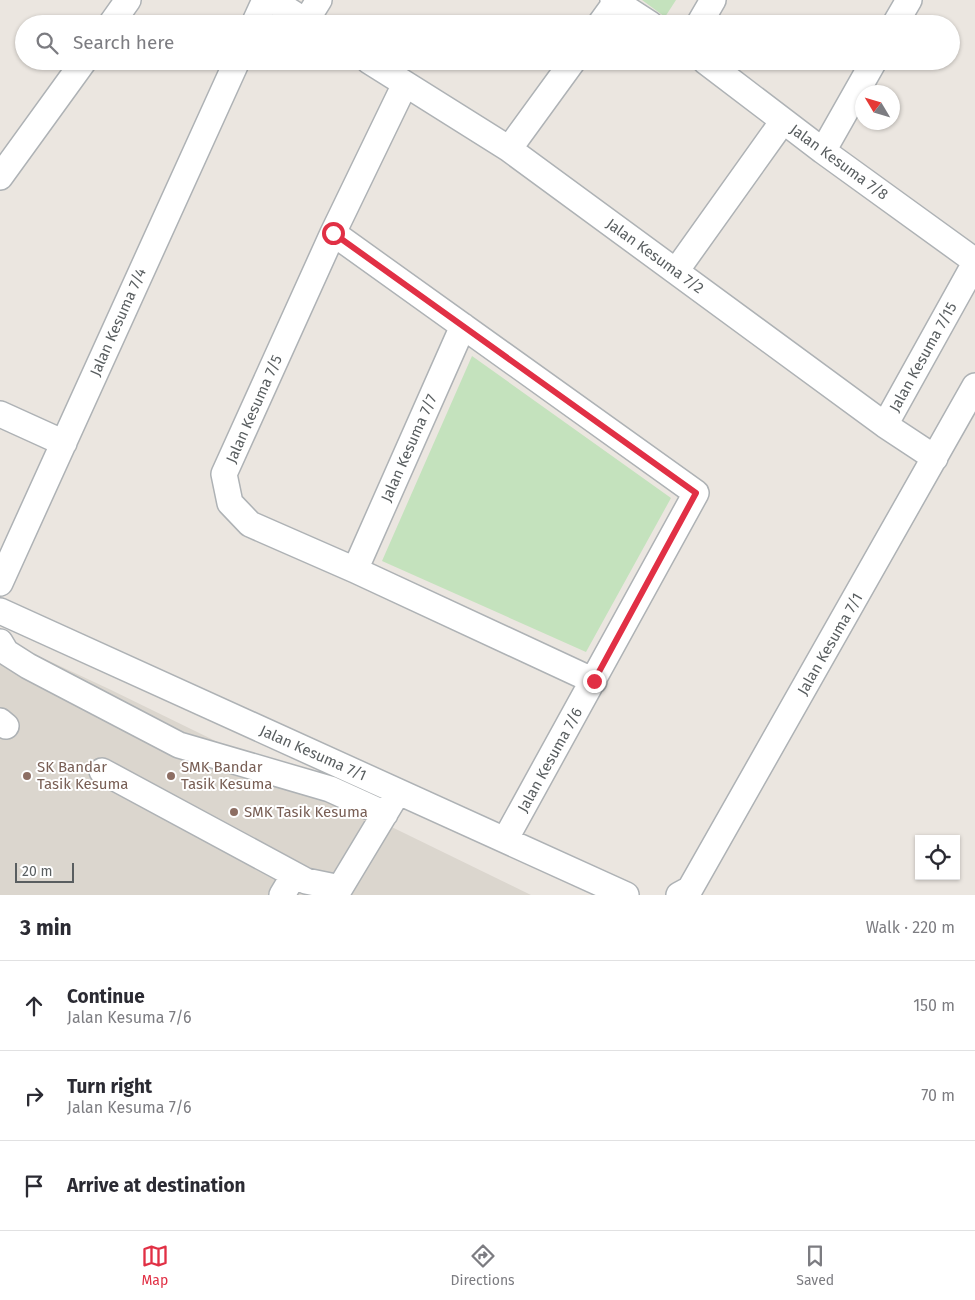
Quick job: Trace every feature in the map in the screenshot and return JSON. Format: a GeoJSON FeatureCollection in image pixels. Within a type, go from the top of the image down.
{"type":"FeatureCollection","features":[{"type":"Feature","properties":{"kind":"street"},"geometry":{"type":"LineString","coordinates":[[117,15],[128,0]]}},
{"type":"Feature","properties":{"kind":"street"},"geometry":{"type":"LineString","coordinates":[[258,15],[265,0]]}},
{"type":"Feature","properties":{"kind":"street"},"geometry":{"type":"LineString","coordinates":[[272,0],[297,15]]}},
{"type":"Feature","properties":{"kind":"street"},"geometry":{"type":"LineString","coordinates":[[312,15],[319,0]]}},
{"type":"Feature","properties":{"kind":"street"},"geometry":{"type":"LineString","coordinates":[[705,15],[713,0]]}},
{"type":"Feature","properties":{"kind":"street"},"geometry":{"type":"LineString","coordinates":[[900,15],[909,0]]}},
{"type":"Feature","properties":{"kind":"street"},"geometry":{"type":"LineString","coordinates":[[606,15],[615,1],[636,15]]}},
{"type":"Feature","properties":{"kind":"street"},"geometry":{"type":"LineString","coordinates":[[0,177],[77,70]]}},
{"type":"Feature","properties":{"kind":"street","name":"Jalan Kesuma 7/4"},"geometry":{"type":"LineString","coordinates":[[0,583],[233,70]]}},
{"type":"Feature","properties":{"kind":"street","name":"Jalan Kesuma 7/2"},"geometry":{"type":"LineString","coordinates":[[383,70],[509,149],[885,425],[935,458]]}},
{"type":"Feature","properties":{"kind":"street"},"geometry":{"type":"LineString","coordinates":[[509,149],[566,70]]}},
{"type":"Feature","properties":{"kind":"street","name":"Jalan Kesuma 7/8"},"geometry":{"type":"LineString","coordinates":[[717,70],[823,151],[975,262]]}},
{"type":"Feature","properties":{"kind":"street"},"geometry":{"type":"LineString","coordinates":[[823,151],[869,70]]}},
{"type":"Feature","properties":{"kind":"street","name":"Jalan Kesuma 7/5"},"geometry":{"type":"LineString","coordinates":[[405,84],[333,233],[224,474],[230,503],[250,524],[355,570],[594,681]]}},
{"type":"Feature","properties":{"kind":"street"},"geometry":{"type":"LineString","coordinates":[[676,271],[783,121]]}},
{"type":"Feature","properties":{"kind":"street","name":"Jalan Kesuma 7/6"},"geometry":{"type":"LineString","coordinates":[[333,233],[696,493],[505,840]]}},
{"type":"Feature","properties":{"kind":"street","name":"Jalan Kesuma 7/15"},"geometry":{"type":"LineString","coordinates":[[885,425],[975,262]]}},
{"type":"Feature","properties":{"kind":"street","name":"Jalan Kesuma 7/7"},"geometry":{"type":"LineString","coordinates":[[355,570],[463,326]]}},
{"type":"Feature","properties":{"kind":"street","name":"Jalan Kesuma 7/1"},"geometry":{"type":"LineString","coordinates":[[679,895],[690,889],[975,386]]}},
{"type":"Feature","properties":{"kind":"street"},"geometry":{"type":"LineString","coordinates":[[0,414],[64,442]]}},
{"type":"Feature","properties":{"kind":"street","name":"Jalan Kesuma 7/1"},"geometry":{"type":"LineString","coordinates":[[0,611],[626,895]]}},
{"type":"Feature","properties":{"kind":"street"},"geometry":{"type":"LineString","coordinates":[[0,642],[6,652],[28,666],[179,745],[330,789],[385,814]]}},
{"type":"Feature","properties":{"kind":"street"},"geometry":{"type":"LineString","coordinates":[[102,770],[288,885],[306,881],[340,888],[399,792]]}},
{"type":"Feature","properties":{"kind":"shaded area","name":"SMK Bandar Tasik Kesuma"},"geometry":{"type":"Polygon","coordinates":[[[0,638],[109,689],[531,895],[0,895],[0,638]]]}},
{"type":"Feature","properties":{"kind":"green space"},"geometry":{"type":"Polygon","coordinates":[[[642,0],[676,0],[666,15],[662,15],[642,0]]]}},
{"type":"Feature","properties":{"kind":"green space"},"geometry":{"type":"Polygon","coordinates":[[[472,356],[671,498],[586,652],[382,561],[472,356]]]}},
{"type":"Feature","properties":{"kind":"place","name":"SK Bandar Tasik Kesuma"},"geometry":{"type":"Point","coordinates":[27,776]}},
{"type":"Feature","properties":{"kind":"place","name":"SMK Bandar Tasik Kesuma"},"geometry":{"type":"Point","coordinates":[171,776]}},
{"type":"Feature","properties":{"kind":"place","name":"SMK Tasik Kesuma"},"geometry":{"type":"Point","coordinates":[234,812]}},
{"type":"Feature","properties":{"kind":"route"},"geometry":{"type":"LineString","coordinates":[[333,233],[696,493],[594,681]]}}]}
